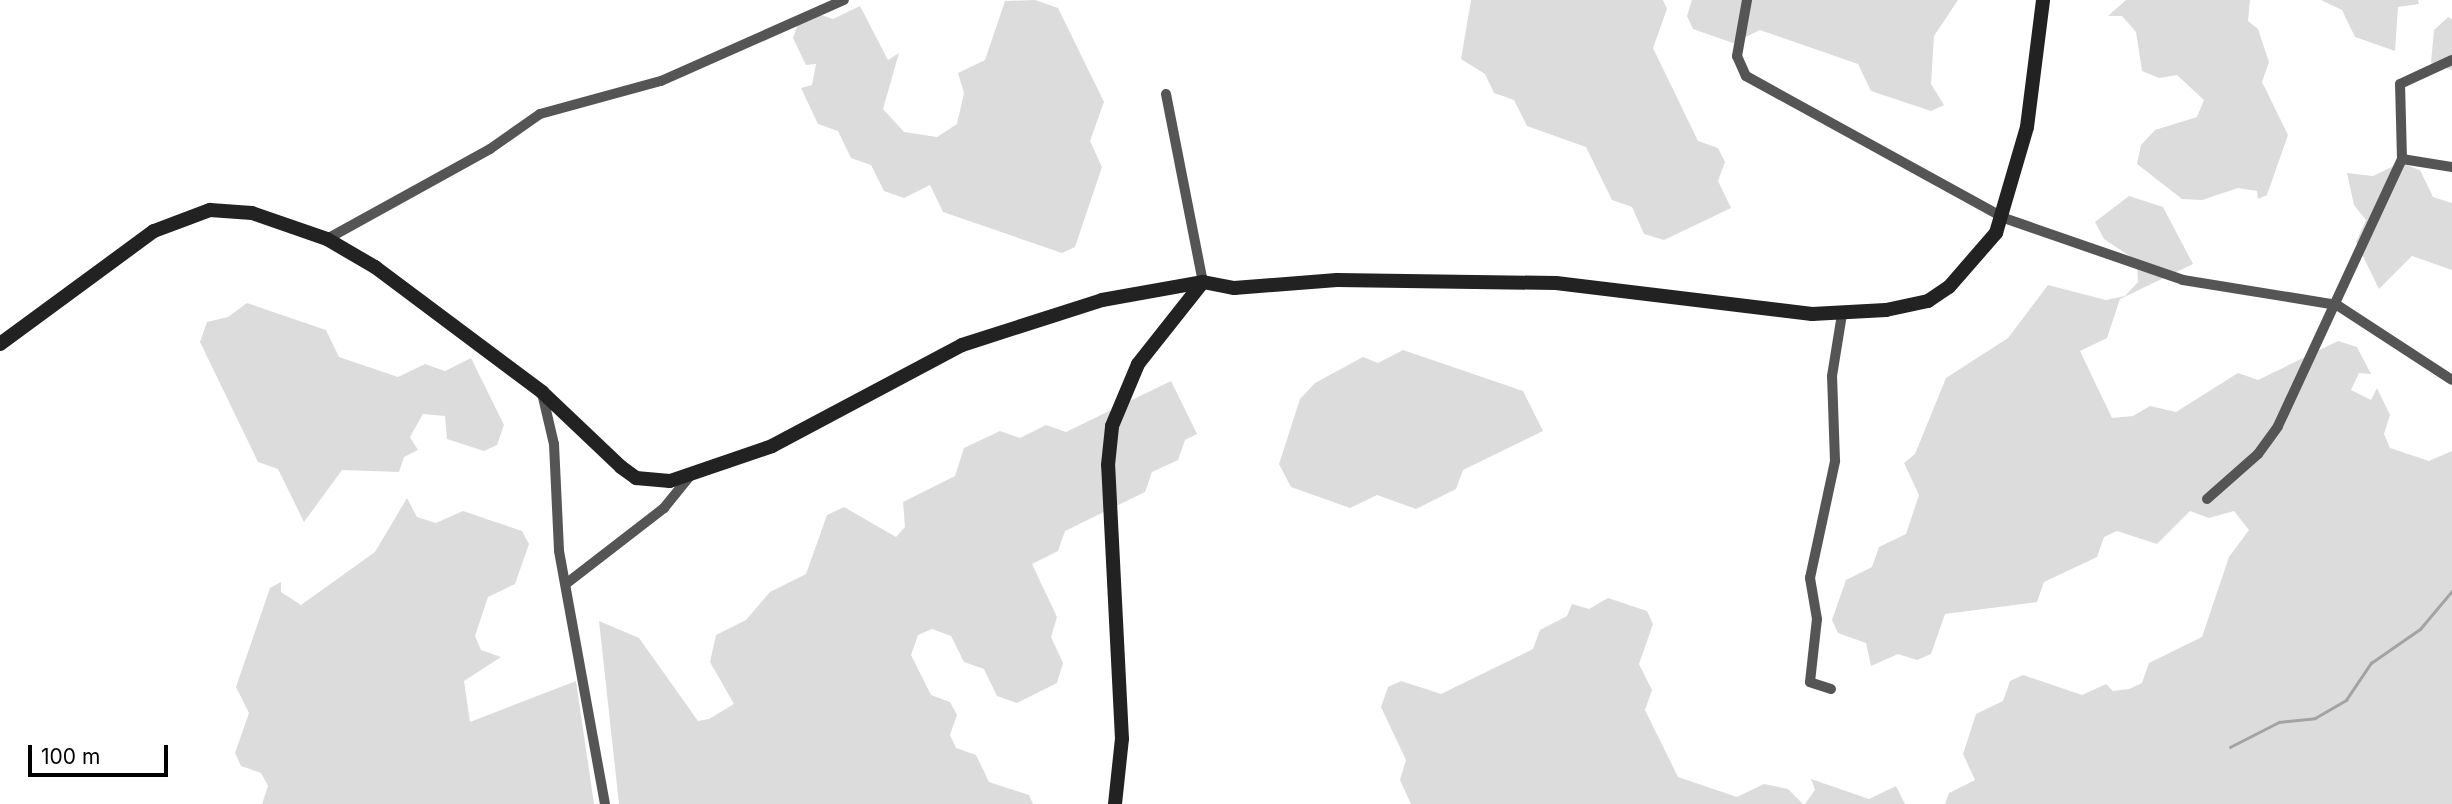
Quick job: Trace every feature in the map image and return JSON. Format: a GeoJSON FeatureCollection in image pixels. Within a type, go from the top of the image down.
{"type":"FeatureCollection","features":[{"type":"Feature","properties":{"kind":"main road"},"geometry":{"type":"LineString","coordinates":[[0,344],[123,251],[180,218],[210,210],[253,212],[327,239],[375,267],[542,392],[636,478],[690,476],[772,446],[962,345],[1102,300],[1203,282],[1234,288],[1337,280],[1556,283],[1842,314],[1928,302],[1970,270],[2004,218],[2037,75],[2043,0]]}},
{"type":"Feature","properties":{"kind":"main road"},"geometry":{"type":"LineString","coordinates":[[1115,804],[1122,739],[1108,478],[1112,426],[1138,364],[1203,282]]}},
{"type":"Feature","properties":{"kind":"street"},"geometry":{"type":"LineString","coordinates":[[327,239],[490,149],[540,114],[661,82],[844,0]]}},
{"type":"Feature","properties":{"kind":"street"},"geometry":{"type":"LineString","coordinates":[[1747,0],[1737,66],[1746,76],[2004,218],[2183,280],[2337,305],[2452,380]]}},
{"type":"Feature","properties":{"kind":"street"},"geometry":{"type":"LineString","coordinates":[[2207,499],[2273,433],[2337,305],[2402,159],[2400,84],[2452,60]]}},
{"type":"Feature","properties":{"kind":"street"},"geometry":{"type":"LineString","coordinates":[[1166,94],[1203,282]]}},
{"type":"Feature","properties":{"kind":"street"},"geometry":{"type":"LineString","coordinates":[[2402,159],[2452,166]]}},
{"type":"Feature","properties":{"kind":"street"},"geometry":{"type":"LineString","coordinates":[[1832,689],[1811,682],[1817,619],[1810,578],[1835,461],[1832,376],[1842,314]]}},
{"type":"Feature","properties":{"kind":"street"},"geometry":{"type":"LineString","coordinates":[[542,392],[567,583],[605,804]]}},
{"type":"Feature","properties":{"kind":"street"},"geometry":{"type":"LineString","coordinates":[[567,583],[664,508],[690,476]]}},
{"type":"Feature","properties":{"kind":"shaded area"},"geometry":{"type":"Polygon","coordinates":[[[1035,0],[1058,8],[1104,102],[1090,141],[1102,167],[1075,247],[1062,253],[943,212],[930,185],[904,198],[884,191],[871,165],[851,158],[838,131],[818,124],[801,88],[812,85],[816,64],[806,65],[793,38],[800,18],[813,12],[833,19],[860,6],[888,60],[899,53],[883,109],[904,132],[937,137],[957,124],[964,93],[958,73],[985,60],[1005,1],[1035,0]]]}},
{"type":"Feature","properties":{"kind":"shaded area"},"geometry":{"type":"Polygon","coordinates":[[[1471,0],[1663,0],[1667,9],[1653,48],[1698,141],[1718,148],[1725,162],[1718,181],[1731,208],[1664,240],[1644,234],[1632,207],[1612,200],[1586,147],[1527,126],[1514,100],[1494,93],[1485,74],[1461,59],[1471,0]]]}},
{"type":"Feature","properties":{"kind":"shaded area"},"geometry":{"type":"Polygon","coordinates":[[[1692,0],[1958,0],[1934,36],[1931,84],[1944,105],[1931,111],[1871,91],[1858,64],[1760,30],[1733,43],[1693,29],[1687,16],[1692,0]]]}},
{"type":"Feature","properties":{"kind":"shaded area"},"geometry":{"type":"Polygon","coordinates":[[[2126,0],[2250,0],[2248,21],[2258,29],[2269,62],[2262,82],[2288,135],[2267,195],[2258,199],[2257,191],[2238,188],[2202,200],[2182,199],[2137,164],[2141,145],[2155,130],[2197,117],[2204,100],[2177,75],[2159,78],[2142,71],[2136,32],[2122,16],[2108,16],[2126,0]]]}},
{"type":"Feature","properties":{"kind":"shaded area"},"geometry":{"type":"Polygon","coordinates":[[[2321,0],[2418,0],[2419,4],[2398,7],[2395,51],[2355,37],[2342,10],[2321,0]]]}},
{"type":"Feature","properties":{"kind":"shaded area"},"geometry":{"type":"Polygon","coordinates":[[[2448,17],[2452,19],[2452,70],[2431,63],[2434,30],[2448,17]]]}},
{"type":"Feature","properties":{"kind":"shaded area"},"geometry":{"type":"Polygon","coordinates":[[[2400,163],[2420,170],[2433,197],[2452,203],[2452,270],[2412,256],[2379,289],[2356,242],[2366,220],[2354,205],[2347,173],[2373,176],[2400,163]]]}},
{"type":"Feature","properties":{"kind":"shaded area"},"geometry":{"type":"Polygon","coordinates":[[[2129,196],[2163,207],[2193,264],[2120,299],[2107,338],[2080,351],[2112,418],[2133,416],[2150,406],[2176,412],[2238,373],[2258,380],[2338,341],[2357,347],[2371,374],[2359,373],[2351,390],[2371,400],[2377,388],[2390,415],[2384,434],[2390,448],[2429,461],[2452,451],[2452,804],[1945,804],[1949,793],[1975,780],[1963,754],[1976,714],[2003,701],[2010,681],[2023,675],[2082,695],[2106,684],[2113,691],[2129,689],[2142,683],[2149,663],[2202,637],[2229,557],[2249,530],[2234,511],[2209,518],[2190,511],[2157,544],[2117,531],[2104,537],[2097,557],[2044,582],[2037,602],[1945,614],[1931,654],[1917,660],[1898,654],[1871,666],[1866,643],[1838,633],[1832,620],[1846,580],[1872,567],[1879,547],[1906,534],[1919,495],[1904,463],[1915,454],[1946,378],[2008,338],[2048,285],[2106,300],[2125,296],[2138,282],[2137,261],[2104,239],[2095,222],[2129,196]]]}},
{"type":"Feature","properties":{"kind":"shaded area"},"geometry":{"type":"Polygon","coordinates":[[[247,303],[326,330],[339,357],[398,377],[425,364],[445,371],[471,358],[504,425],[497,445],[484,451],[447,439],[445,416],[423,414],[410,437],[418,450],[404,457],[399,472],[342,470],[304,522],[278,469],[258,462],[200,342],[207,322],[228,317],[247,303]]]}},
{"type":"Feature","properties":{"kind":"shaded area"},"geometry":{"type":"Polygon","coordinates":[[[1403,350],[1523,391],[1543,431],[1463,470],[1456,489],[1416,509],[1377,495],[1350,508],[1291,487],[1279,464],[1300,399],[1315,383],[1363,357],[1378,363],[1403,350]]]}},
{"type":"Feature","properties":{"kind":"shaded area"},"geometry":{"type":"Polygon","coordinates":[[[1171,381],[1197,434],[1185,440],[1178,460],[1152,472],[1145,492],[1065,531],[1058,551],[1032,564],[1057,617],[1051,637],[1063,663],[1057,683],[1017,703],[997,696],[984,669],[964,662],[951,636],[932,629],[918,635],[911,655],[931,695],[950,702],[957,715],[950,735],[956,748],[976,755],[989,782],[1029,795],[1033,804],[619,804],[599,621],[639,638],[698,721],[709,719],[734,704],[710,662],[716,635],[746,620],[770,592],[806,574],[827,515],[844,507],[896,537],[905,527],[903,502],[955,476],[964,448],[1000,431],[1020,438],[1046,425],[1066,432],[1171,381]]]}},
{"type":"Feature","properties":{"kind":"shaded area"},"geometry":{"type":"Polygon","coordinates":[[[407,498],[417,517],[436,523],[463,511],[522,531],[529,544],[515,584],[488,597],[475,636],[481,650],[501,657],[464,681],[470,722],[576,681],[594,804],[262,804],[268,786],[261,773],[241,766],[235,753],[249,713],[236,687],[270,588],[281,582],[281,592],[301,605],[375,552],[407,498]]]}},
{"type":"Feature","properties":{"kind":"shaded area"},"geometry":{"type":"Polygon","coordinates":[[[1608,598],[1647,611],[1653,624],[1639,664],[1652,690],[1645,710],[1678,777],[1737,797],[1764,784],[1788,789],[1803,804],[1411,804],[1400,780],[1406,760],[1381,707],[1388,687],[1401,681],[1441,694],[1533,649],[1540,630],[1567,616],[1572,604],[1589,609],[1608,598]]]}},
{"type":"Feature","properties":{"kind":"shaded area"},"geometry":{"type":"Polygon","coordinates":[[[1811,779],[1869,799],[1896,786],[1905,804],[1805,804],[1815,790],[1811,779]]]}},
{"type":"Feature","properties":{"kind":"waterway"},"geometry":{"type":"LineString","coordinates":[[2230,747],[2279,722],[2315,718],[2346,700],[2371,663],[2420,629],[2452,591]]}}]}
